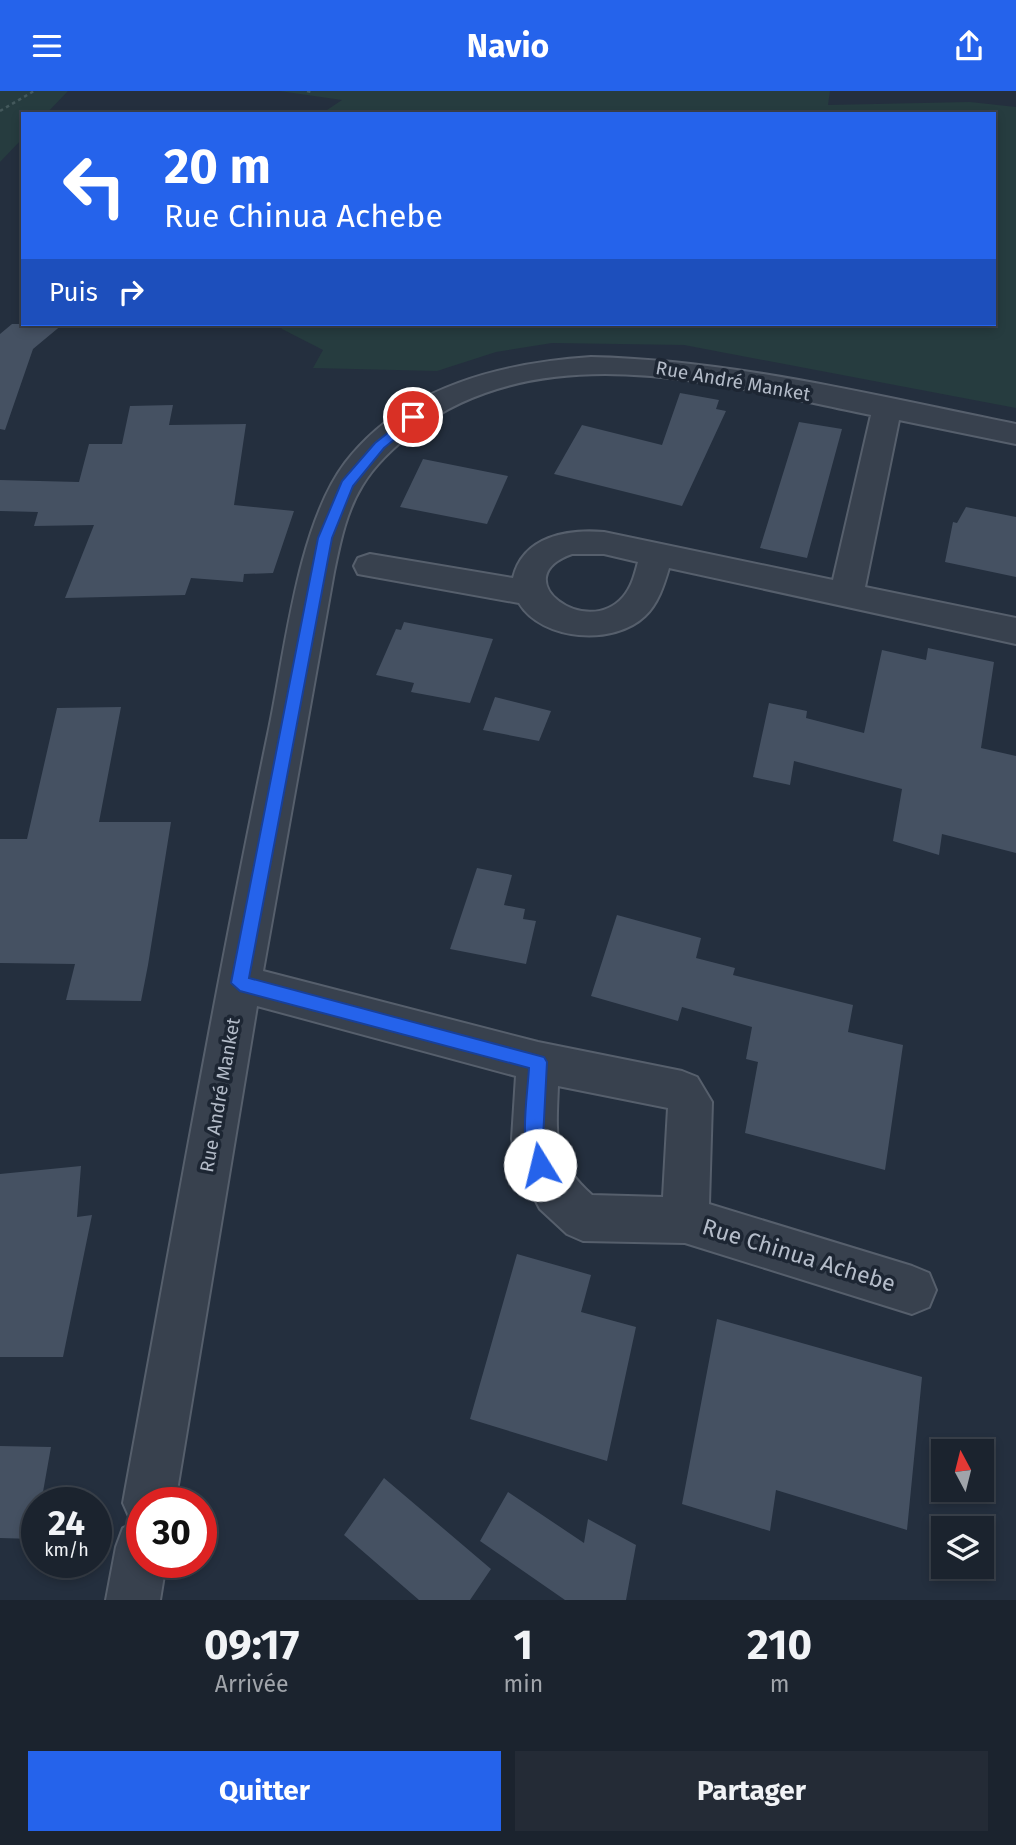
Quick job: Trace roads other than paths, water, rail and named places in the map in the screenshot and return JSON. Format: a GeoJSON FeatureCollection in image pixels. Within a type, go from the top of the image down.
{"type":"FeatureCollection","features":[{"type":"Feature","properties":{"kind":"street","name":"Rue André Manket"},"geometry":{"type":"LineString","coordinates":[[152,1487],[240,983],[325,538],[347,484],[379,446],[413,417],[462,391],[511,376],[562,369],[617,365],[685,370],[1016,434]]}},
{"type":"Feature","properties":{"kind":"street"},"geometry":{"type":"LineString","coordinates":[[846,597],[887,408]]}},
{"type":"Feature","properties":{"kind":"street"},"geometry":{"type":"LineString","coordinates":[[657,555],[643,595],[632,609],[614,619],[592,623],[569,621],[549,613],[532,593],[529,584],[532,568],[543,554],[560,545],[582,541],[657,555],[1016,631]]}},
{"type":"Feature","properties":{"kind":"street"},"geometry":{"type":"LineString","coordinates":[[370,566],[532,593]]}},
{"type":"Feature","properties":{"kind":"street","name":"Rue Chinua Achebe"},"geometry":{"type":"LineString","coordinates":[[240,983],[538,1062],[687,1094],[690,1102],[685,1220]]}},
{"type":"Feature","properties":{"kind":"street","name":"Rue Chinua Achebe"},"geometry":{"type":"LineString","coordinates":[[538,1062],[534,1139],[540,1165],[555,1193],[583,1218],[685,1220],[912,1290]]}},
{"type":"Feature","properties":{"kind":"street"},"geometry":{"type":"LineString","coordinates":[[132,1600],[136,1578]]}}]}
